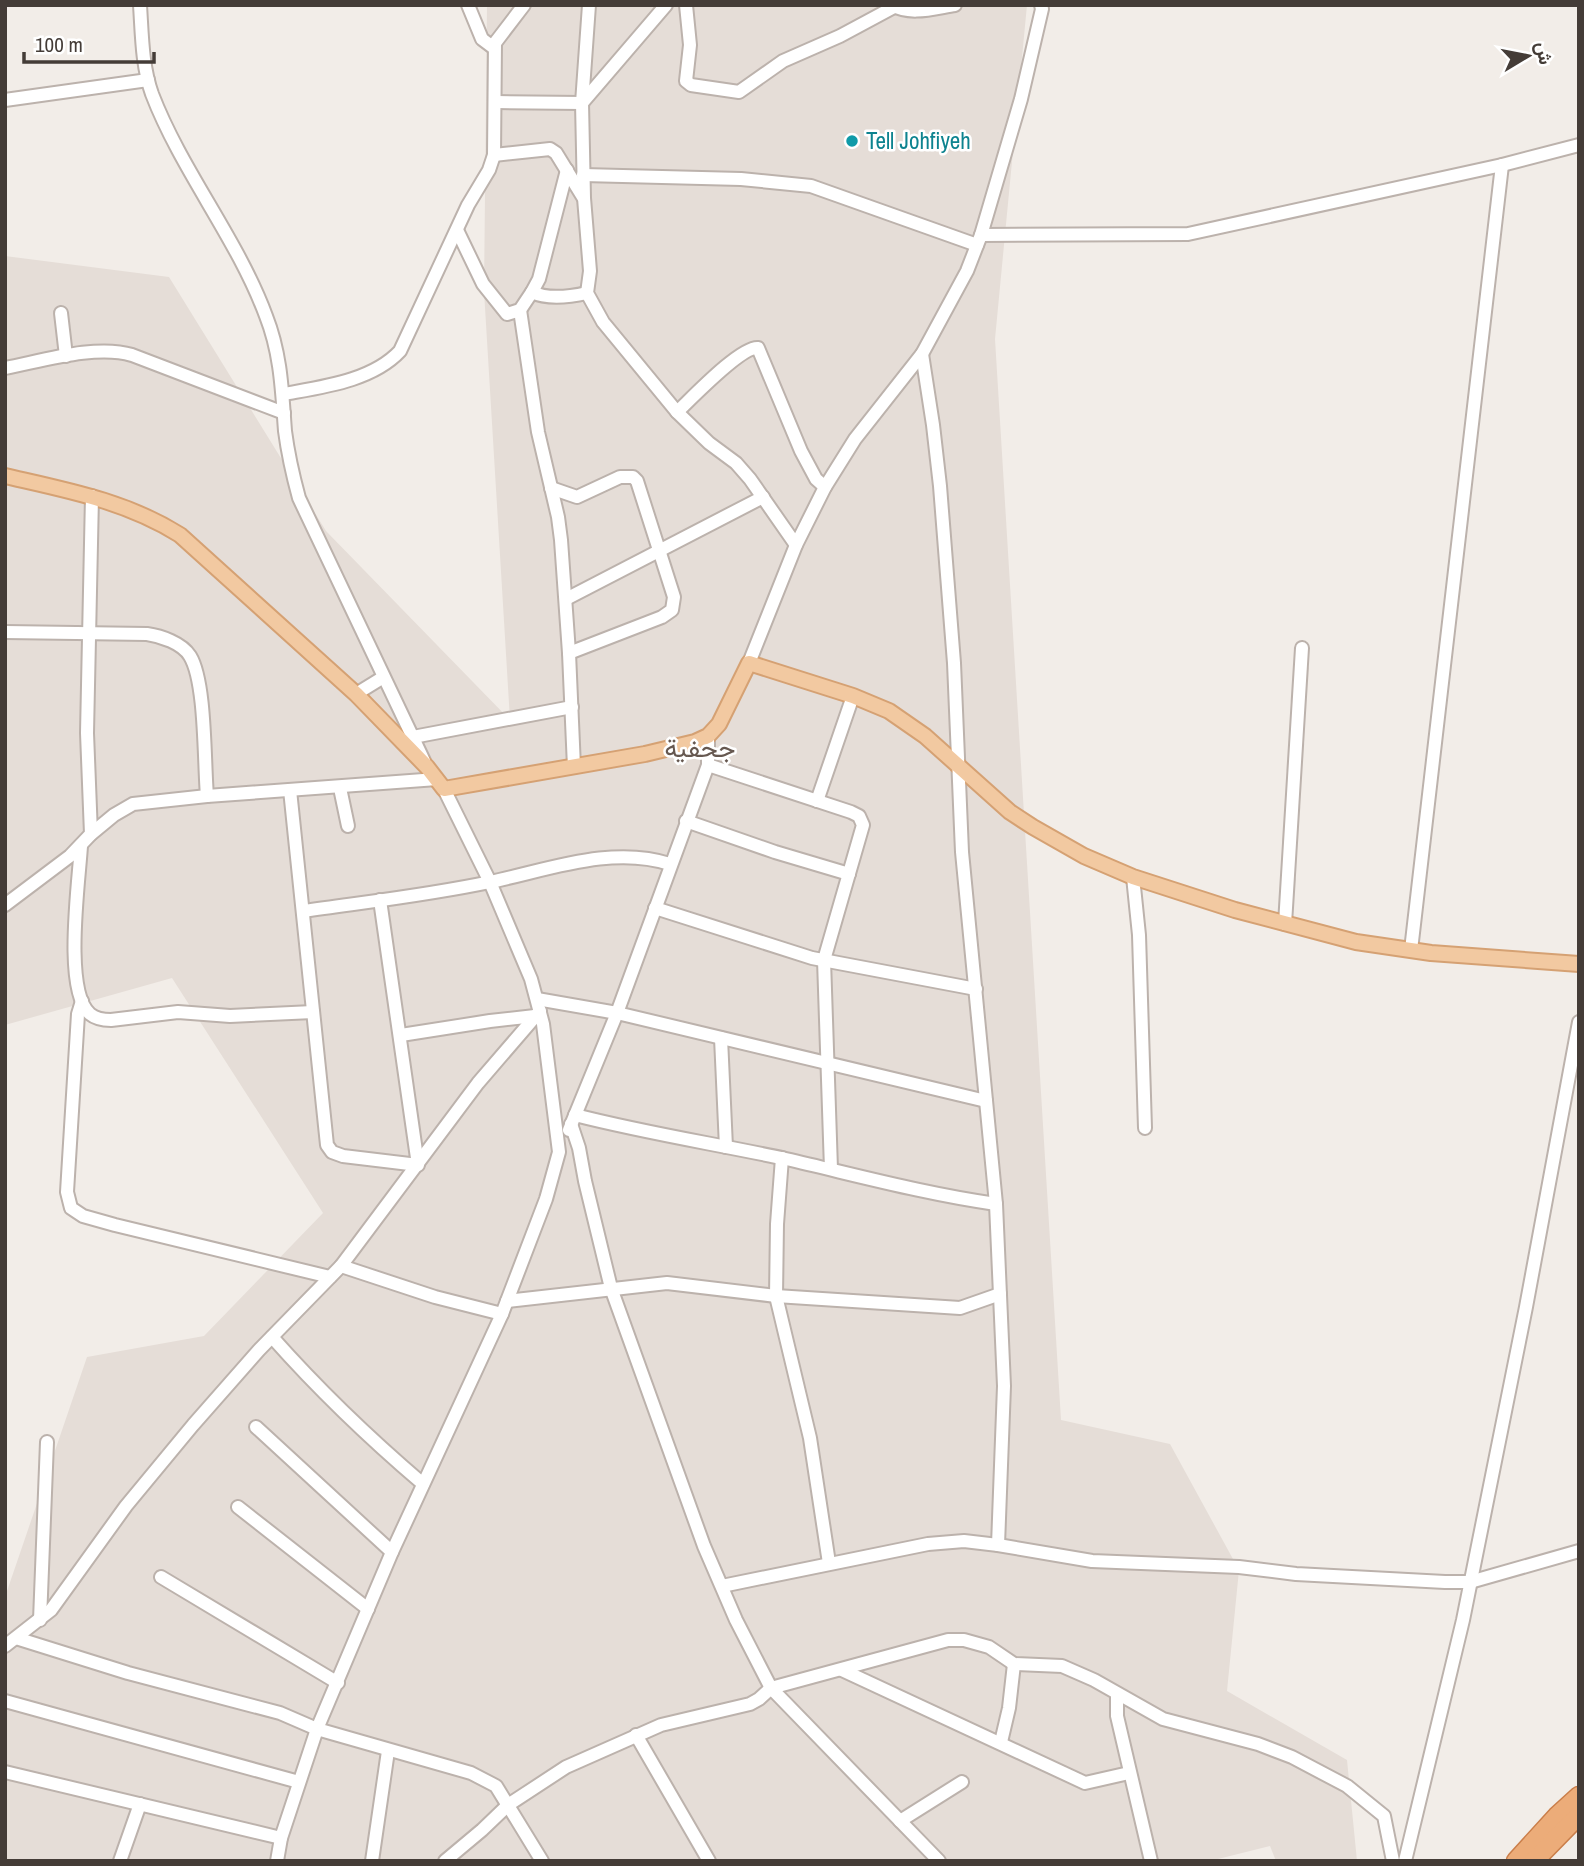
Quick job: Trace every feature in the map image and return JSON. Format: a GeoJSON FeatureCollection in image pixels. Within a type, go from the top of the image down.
{"type":"FeatureCollection","features":[{"type":"Feature","properties":{"kind":"highway"},"geometry":{"type":"LineString","coordinates":[[1516,1861],[1579,1796]]}},
{"type":"Feature","properties":{"kind":"highway"},"geometry":{"type":"LineString","coordinates":[[1534,1861],[1579,1815]]}},
{"type":"Feature","properties":{"kind":"main road"},"geometry":{"type":"LineString","coordinates":[[5,476],[92,496],[152,518],[191,543],[356,694],[441,784],[574,767],[669,749],[708,736],[730,706],[749,663],[853,696],[904,720],[1010,811],[1033,827],[1084,856],[1133,877],[1285,924],[1356,942],[1411,950],[1579,964]]}},
{"type":"Feature","properties":{"kind":"street"},"geometry":{"type":"LineString","coordinates":[[140,5],[148,80],[167,127],[243,263],[274,342],[284,394],[289,459],[299,498],[382,678],[427,767]]}},
{"type":"Feature","properties":{"kind":"street"},"geometry":{"type":"LineString","coordinates":[[468,5],[482,39],[494,48]]}},
{"type":"Feature","properties":{"kind":"street"},"geometry":{"type":"LineString","coordinates":[[284,394],[340,382],[379,367],[394,357],[414,325],[457,230],[489,170],[494,155],[494,48],[524,5]]}},
{"type":"Feature","properties":{"kind":"street"},"geometry":{"type":"LineString","coordinates":[[589,5],[582,103],[583,198],[590,271],[587,293],[603,322],[677,412],[709,443],[736,463],[796,545]]}},
{"type":"Feature","properties":{"kind":"street"},"geometry":{"type":"LineString","coordinates":[[582,103],[666,5]]}},
{"type":"Feature","properties":{"kind":"street"},"geometry":{"type":"LineString","coordinates":[[686,5],[690,45],[686,81],[691,85],[739,92],[783,61],[840,36],[893,6],[912,11],[955,5]]}},
{"type":"Feature","properties":{"kind":"street"},"geometry":{"type":"LineString","coordinates":[[749,663],[796,545],[825,487],[855,439],[922,354],[967,271],[979,240],[1021,99],[1041,5]]}},
{"type":"Feature","properties":{"kind":"street"},"geometry":{"type":"LineString","coordinates":[[5,100],[148,80]]}},
{"type":"Feature","properties":{"kind":"street"},"geometry":{"type":"LineString","coordinates":[[496,102],[582,103]]}},
{"type":"Feature","properties":{"kind":"street"},"geometry":{"type":"LineString","coordinates":[[583,175],[741,179],[811,186],[979,240],[1188,234],[1502,165],[1579,145]]}},
{"type":"Feature","properties":{"kind":"street"},"geometry":{"type":"LineString","coordinates":[[494,155],[550,149],[556,153],[583,198]]}},
{"type":"Feature","properties":{"kind":"street"},"geometry":{"type":"LineString","coordinates":[[1411,950],[1502,165]]}},
{"type":"Feature","properties":{"kind":"street"},"geometry":{"type":"LineString","coordinates":[[457,230],[483,284],[504,312],[510,314],[520,310],[539,279],[567,170]]}},
{"type":"Feature","properties":{"kind":"street"},"geometry":{"type":"LineString","coordinates":[[532,292],[542,297],[570,297],[587,293]]}},
{"type":"Feature","properties":{"kind":"street"},"geometry":{"type":"LineString","coordinates":[[520,310],[538,432],[558,517],[566,599],[574,767]]}},
{"type":"Feature","properties":{"kind":"street"},"geometry":{"type":"LineString","coordinates":[[61,313],[66,356]]}},
{"type":"Feature","properties":{"kind":"street"},"geometry":{"type":"LineString","coordinates":[[677,412],[724,368],[750,348],[758,348],[801,451],[816,479],[825,487]]}},
{"type":"Feature","properties":{"kind":"street"},"geometry":{"type":"LineString","coordinates":[[5,368],[66,356],[108,351],[125,353],[284,413]]}},
{"type":"Feature","properties":{"kind":"street"},"geometry":{"type":"LineString","coordinates":[[922,354],[941,498],[954,663],[962,852],[996,1205],[1004,1386],[998,1545]]}},
{"type":"Feature","properties":{"kind":"street"},"geometry":{"type":"LineString","coordinates":[[551,488],[577,497],[620,477],[633,477],[637,481],[674,597],[672,610],[662,617],[569,653]]}},
{"type":"Feature","properties":{"kind":"street"},"geometry":{"type":"LineString","coordinates":[[91,834],[87,733],[92,496]]}},
{"type":"Feature","properties":{"kind":"street"},"geometry":{"type":"LineString","coordinates":[[566,599],[763,497]]}},
{"type":"Feature","properties":{"kind":"street"},"geometry":{"type":"LineString","coordinates":[[5,632],[159,635],[186,651],[191,656],[200,683],[206,796]]}},
{"type":"Feature","properties":{"kind":"street"},"geometry":{"type":"LineString","coordinates":[[1285,924],[1301,648]]}},
{"type":"Feature","properties":{"kind":"street"},"geometry":{"type":"LineString","coordinates":[[356,694],[382,678]]}},
{"type":"Feature","properties":{"kind":"street"},"geometry":{"type":"LineString","coordinates":[[817,801],[853,696]]}},
{"type":"Feature","properties":{"kind":"street"},"geometry":{"type":"LineString","coordinates":[[413,737],[572,708]]}},
{"type":"Feature","properties":{"kind":"street"},"geometry":{"type":"LineString","coordinates":[[277,1861],[281,1838],[317,1729],[392,1552],[507,1301],[546,1199],[559,1152],[617,1013],[708,765],[708,736]]}},
{"type":"Feature","properties":{"kind":"street"},"geometry":{"type":"LineString","coordinates":[[708,765],[851,812],[862,821],[824,960],[831,1169]]}},
{"type":"Feature","properties":{"kind":"street"},"geometry":{"type":"LineString","coordinates":[[5,905],[81,846],[122,808],[133,804],[290,790],[441,784],[517,944],[537,1009],[559,1152]]}},
{"type":"Feature","properties":{"kind":"street"},"geometry":{"type":"LineString","coordinates":[[340,788],[348,826]]}},
{"type":"Feature","properties":{"kind":"street"},"geometry":{"type":"LineString","coordinates":[[290,790],[325,1136],[329,1149],[343,1156],[418,1165]]}},
{"type":"Feature","properties":{"kind":"street"},"geometry":{"type":"LineString","coordinates":[[686,821],[849,874]]}},
{"type":"Feature","properties":{"kind":"street"},"geometry":{"type":"LineString","coordinates":[[81,846],[74,965],[82,1001],[90,1014],[102,1020],[111,1020],[178,1012],[230,1016],[313,1012]]}},
{"type":"Feature","properties":{"kind":"street"},"geometry":{"type":"LineString","coordinates":[[304,911],[489,882],[622,856],[653,858],[670,864]]}},
{"type":"Feature","properties":{"kind":"street"},"geometry":{"type":"LineString","coordinates":[[1133,877],[1139,935],[1146,1128]]}},
{"type":"Feature","properties":{"kind":"street"},"geometry":{"type":"LineString","coordinates":[[380,900],[418,1165]]}},
{"type":"Feature","properties":{"kind":"street"},"geometry":{"type":"LineString","coordinates":[[655,908],[792,953],[976,989]]}},
{"type":"Feature","properties":{"kind":"street"},"geometry":{"type":"LineString","coordinates":[[82,1001],[75,1046],[67,1192],[71,1208],[83,1216],[114,1225],[330,1277]]}},
{"type":"Feature","properties":{"kind":"street"},"geometry":{"type":"LineString","coordinates":[[401,1035],[490,1021],[537,1009],[617,1013],[986,1101]]}},
{"type":"Feature","properties":{"kind":"street"},"geometry":{"type":"LineString","coordinates":[[11,1642],[40,1620],[60,1600],[133,1497],[229,1383],[341,1266],[537,1009]]}},
{"type":"Feature","properties":{"kind":"street"},"geometry":{"type":"LineString","coordinates":[[1405,1861],[1461,1629],[1579,1022]]}},
{"type":"Feature","properties":{"kind":"street"},"geometry":{"type":"LineString","coordinates":[[721,1038],[726,1147]]}},
{"type":"Feature","properties":{"kind":"street"},"geometry":{"type":"LineString","coordinates":[[573,1120],[782,1158],[900,1187],[996,1205]]}},
{"type":"Feature","properties":{"kind":"street"},"geometry":{"type":"LineString","coordinates":[[573,1120],[611,1288],[704,1546],[736,1620],[771,1688],[939,1861]]}},
{"type":"Feature","properties":{"kind":"street"},"geometry":{"type":"LineString","coordinates":[[782,1158],[777,1224],[776,1296],[810,1438],[829,1563]]}},
{"type":"Feature","properties":{"kind":"street"},"geometry":{"type":"LineString","coordinates":[[341,1266],[412,1290],[502,1314]]}},
{"type":"Feature","properties":{"kind":"street"},"geometry":{"type":"LineString","coordinates":[[507,1301],[611,1288],[681,1283],[776,1296],[960,1308],[1000,1294]]}},
{"type":"Feature","properties":{"kind":"street"},"geometry":{"type":"LineString","coordinates":[[272,1337],[317,1388],[423,1483]]}},
{"type":"Feature","properties":{"kind":"street"},"geometry":{"type":"LineString","coordinates":[[256,1427],[392,1552]]}},
{"type":"Feature","properties":{"kind":"street"},"geometry":{"type":"LineString","coordinates":[[40,1620],[47,1442]]}},
{"type":"Feature","properties":{"kind":"street"},"geometry":{"type":"LineString","coordinates":[[238,1507],[368,1609]]}},
{"type":"Feature","properties":{"kind":"street"},"geometry":{"type":"LineString","coordinates":[[722,1586],[928,1544],[964,1541],[1092,1562],[1239,1567],[1296,1574],[1470,1582],[1579,1551]]}},
{"type":"Feature","properties":{"kind":"street"},"geometry":{"type":"LineString","coordinates":[[161,1577],[338,1683]]}},
{"type":"Feature","properties":{"kind":"street"},"geometry":{"type":"LineString","coordinates":[[445,1861],[508,1805],[566,1767],[636,1735],[683,1718],[750,1704],[771,1688],[948,1640],[964,1640],[989,1647],[1014,1664],[1062,1666],[1094,1680],[1163,1719],[1258,1744],[1292,1757],[1347,1786],[1384,1816],[1393,1861]]}},
{"type":"Feature","properties":{"kind":"street"},"geometry":{"type":"LineString","coordinates":[[11,1642],[280,1713],[317,1729],[471,1773],[496,1786],[542,1861]]}},
{"type":"Feature","properties":{"kind":"street"},"geometry":{"type":"LineString","coordinates":[[1001,1742],[1009,1708],[1014,1664]]}},
{"type":"Feature","properties":{"kind":"street"},"geometry":{"type":"LineString","coordinates":[[842,1670],[1085,1783],[1129,1773]]}},
{"type":"Feature","properties":{"kind":"street"},"geometry":{"type":"LineString","coordinates":[[1117,1694],[1117,1716],[1148,1860]]}},
{"type":"Feature","properties":{"kind":"street"},"geometry":{"type":"LineString","coordinates":[[5,1701],[299,1782]]}},
{"type":"Feature","properties":{"kind":"street"},"geometry":{"type":"LineString","coordinates":[[636,1735],[709,1861]]}},
{"type":"Feature","properties":{"kind":"street"},"geometry":{"type":"LineString","coordinates":[[372,1861],[388,1751]]}},
{"type":"Feature","properties":{"kind":"street"},"geometry":{"type":"LineString","coordinates":[[5,1772],[281,1838]]}},
{"type":"Feature","properties":{"kind":"street"},"geometry":{"type":"LineString","coordinates":[[900,1821],[962,1782]]}},
{"type":"Feature","properties":{"kind":"street"},"geometry":{"type":"LineString","coordinates":[[120,1861],[140,1804]]}},
{"type":"Feature","properties":{"kind":"shaded area"},"geometry":{"type":"Polygon","coordinates":[[[487,5],[1027,5],[995,339],[1061,1420],[1170,1444],[1239,1570],[1227,1691],[1347,1760],[1357,1861],[1276,1861],[1270,1846],[1210,1861],[5,1861],[5,1597],[87,1357],[204,1336],[323,1213],[172,978],[5,1025],[5,256],[169,277],[326,531],[510,720],[484,291],[487,5]]]}},
{"type":"Feature","properties":{"kind":"place","name":"Tell Johfiyeh"},"geometry":{"type":"Point","coordinates":[852,141]}},
{"type":"Feature","properties":{"kind":"district","name":"جحفية"},"geometry":{"type":"Point","coordinates":[700,748]}}]}
